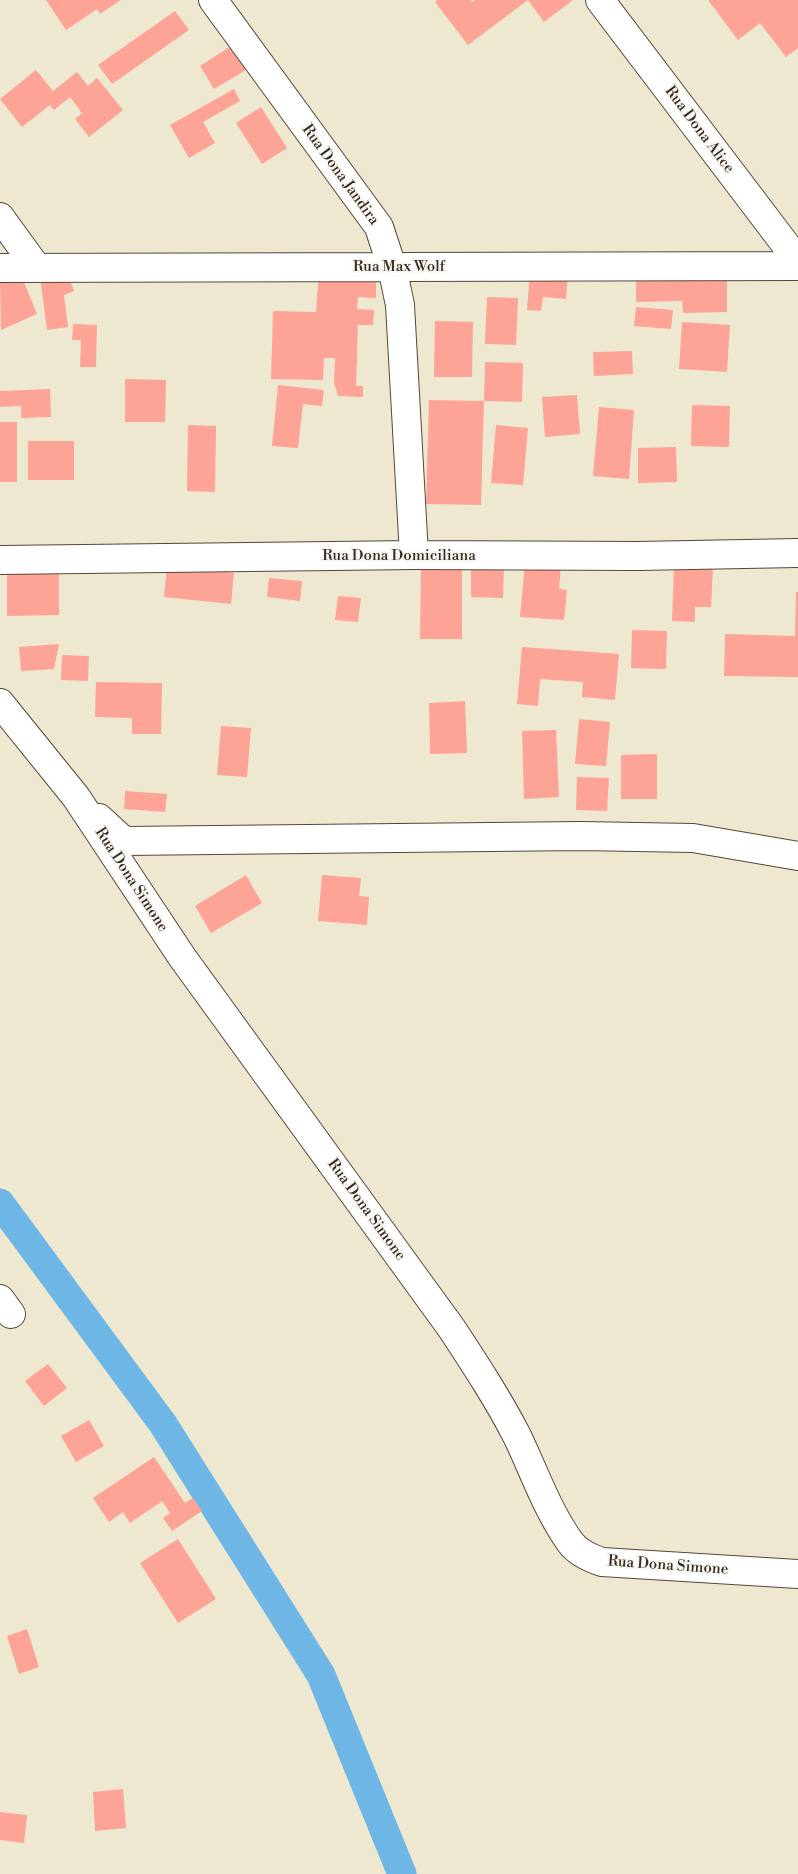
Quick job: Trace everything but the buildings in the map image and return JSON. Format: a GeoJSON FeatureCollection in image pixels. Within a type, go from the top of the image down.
{"type":"FeatureCollection","features":[{"type":"Feature","properties":{"kind":"street","name":"Rua Dona Jandira"},"geometry":{"type":"LineString","coordinates":[[213,0],[379,227],[392,267],[400,305],[414,555]]}},
{"type":"Feature","properties":{"kind":"street","name":"Rua Dona Alice"},"geometry":{"type":"LineString","coordinates":[[600,0],[798,261]]}},
{"type":"Feature","properties":{"kind":"street"},"geometry":{"type":"LineString","coordinates":[[0,217],[37,268]]}},
{"type":"Feature","properties":{"kind":"street","name":"Rua Max Wolf"},"geometry":{"type":"LineString","coordinates":[[0,268],[798,266]]}},
{"type":"Feature","properties":{"kind":"street","name":"Rua Dona Domiciliana"},"geometry":{"type":"LineString","coordinates":[[0,560],[414,555],[638,556],[798,553]]}},
{"type":"Feature","properties":{"kind":"street","name":"Rua Dona Simone"},"geometry":{"type":"LineString","coordinates":[[0,703],[76,796],[182,957],[452,1329],[490,1388],[517,1436],[548,1505],[570,1543],[587,1556],[602,1562],[798,1574]]}},
{"type":"Feature","properties":{"kind":"street"},"geometry":{"type":"LineString","coordinates":[[76,796],[124,841],[591,836],[693,838],[798,856]]}},
{"type":"Feature","properties":{"kind":"waterway"},"geometry":{"type":"LineString","coordinates":[[0,1203],[163,1424],[321,1675],[402,1874]]}}]}
